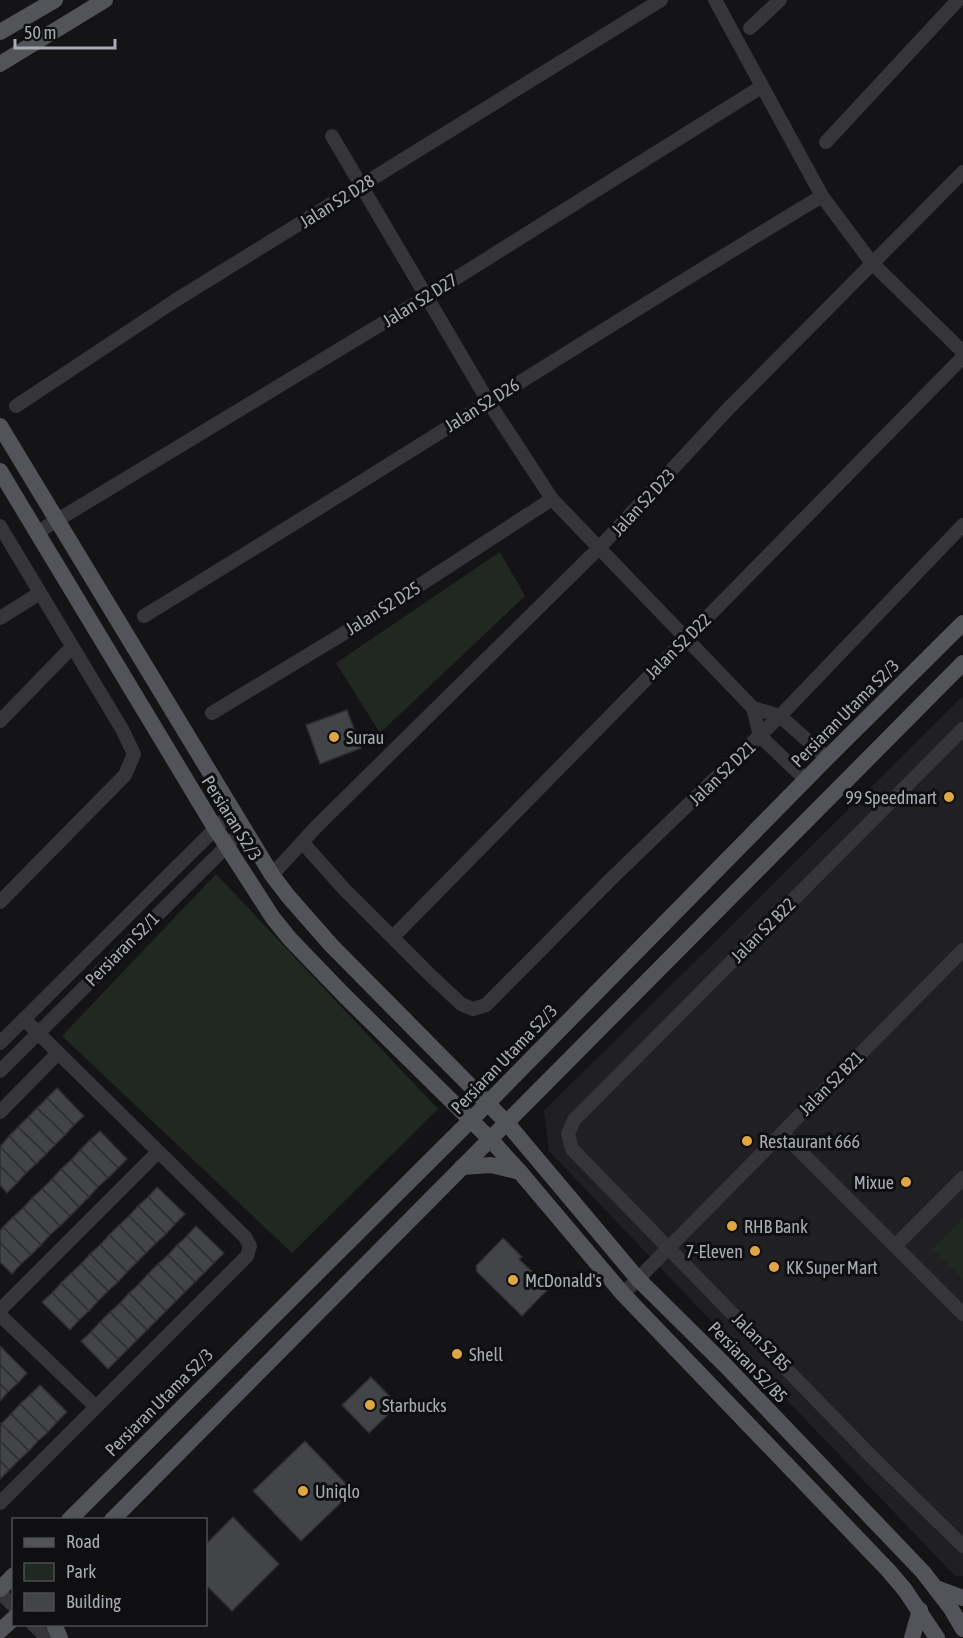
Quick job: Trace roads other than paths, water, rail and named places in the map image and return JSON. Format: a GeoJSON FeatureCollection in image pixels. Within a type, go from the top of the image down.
{"type":"FeatureCollection","features":[{"type":"Feature","properties":{"kind":"main road"},"geometry":{"type":"LineString","coordinates":[[0,32],[55,0]]}},
{"type":"Feature","properties":{"kind":"main road"},"geometry":{"type":"LineString","coordinates":[[0,64],[105,0]]}},
{"type":"Feature","properties":{"kind":"main road","name":"Persiaran S2/B5"},"geometry":{"type":"LineString","coordinates":[[0,426],[272,875],[288,897],[331,945],[488,1102],[529,1147],[591,1225],[638,1279],[734,1374],[936,1588],[963,1629]]}},
{"type":"Feature","properties":{"kind":"main road","name":"Persiaran S2/3"},"geometry":{"type":"LineString","coordinates":[[0,471],[215,828],[273,918],[290,939],[490,1139]]}},
{"type":"Feature","properties":{"kind":"main road","name":"Persiaran Utama S2/3"},"geometry":{"type":"LineString","coordinates":[[71,1518],[471,1120],[963,623]]}},
{"type":"Feature","properties":{"kind":"main road"},"geometry":{"type":"LineString","coordinates":[[114,1518],[963,663]]}},
{"type":"Feature","properties":{"kind":"main road"},"geometry":{"type":"LineString","coordinates":[[528,1100],[522,1120],[529,1147]]}},
{"type":"Feature","properties":{"kind":"main road"},"geometry":{"type":"LineString","coordinates":[[490,1139],[623,1294],[888,1570],[920,1610],[937,1638]]}},
{"type":"Feature","properties":{"kind":"main road"},"geometry":{"type":"LineString","coordinates":[[462,1167],[491,1165],[520,1172]]}},
{"type":"Feature","properties":{"kind":"main road"},"geometry":{"type":"LineString","coordinates":[[0,1591],[12,1577]]}},
{"type":"Feature","properties":{"kind":"main road"},"geometry":{"type":"LineString","coordinates":[[936,1588],[963,1598]]}},
{"type":"Feature","properties":{"kind":"main road"},"geometry":{"type":"LineString","coordinates":[[912,1638],[920,1610]]}},
{"type":"Feature","properties":{"kind":"main road"},"geometry":{"type":"LineString","coordinates":[[0,1632],[12,1620]]}},
{"type":"Feature","properties":{"kind":"street","name":"Jalan S2 D28"},"geometry":{"type":"LineString","coordinates":[[16,406],[176,300],[661,0]]}},
{"type":"Feature","properties":{"kind":"street"},"geometry":{"type":"LineString","coordinates":[[715,0],[822,196],[872,263],[963,354]]}},
{"type":"Feature","properties":{"kind":"street"},"geometry":{"type":"LineString","coordinates":[[750,28],[780,0]]}},
{"type":"Feature","properties":{"kind":"street"},"geometry":{"type":"LineString","coordinates":[[826,142],[958,0]]}},
{"type":"Feature","properties":{"kind":"street","name":"Jalan S2 D27"},"geometry":{"type":"LineString","coordinates":[[36,532],[426,297],[761,87]]}},
{"type":"Feature","properties":{"kind":"street"},"geometry":{"type":"LineString","coordinates":[[332,136],[488,401],[552,499],[753,708],[760,736],[807,780]]}},
{"type":"Feature","properties":{"kind":"street","name":"Jalan S2 D23"},"geometry":{"type":"LineString","coordinates":[[272,875],[317,826],[599,548],[729,408],[963,172]]}},
{"type":"Feature","properties":{"kind":"street","name":"Jalan S2 D26"},"geometry":{"type":"LineString","coordinates":[[144,616],[305,518],[652,298],[822,196]]}},
{"type":"Feature","properties":{"kind":"street","name":"Jalan S2 D22"},"geometry":{"type":"LineString","coordinates":[[393,937],[963,354]]}},
{"type":"Feature","properties":{"kind":"street","name":"Jalan S2 D25"},"geometry":{"type":"LineString","coordinates":[[212,713],[366,620],[552,499]]}},
{"type":"Feature","properties":{"kind":"street","name":"Jalan S2 D21"},"geometry":{"type":"LineString","coordinates":[[393,937],[461,1004],[473,1009],[486,1005],[780,716],[963,525]]}},
{"type":"Feature","properties":{"kind":"street"},"geometry":{"type":"LineString","coordinates":[[0,526],[122,729],[134,754],[125,776],[0,902]]}},
{"type":"Feature","properties":{"kind":"street"},"geometry":{"type":"LineString","coordinates":[[0,618],[40,593]]}},
{"type":"Feature","properties":{"kind":"street"},"geometry":{"type":"LineString","coordinates":[[0,721],[72,647]]}},
{"type":"Feature","properties":{"kind":"street"},"geometry":{"type":"LineString","coordinates":[[753,708],[780,716],[827,758]]}},
{"type":"Feature","properties":{"kind":"street","name":"Jalan S2 B22"},"geometry":{"type":"LineString","coordinates":[[568,1134],[574,1120],[963,729]]}},
{"type":"Feature","properties":{"kind":"street","name":"Persiaran S2/1"},"geometry":{"type":"LineString","coordinates":[[0,1043],[234,810]]}},
{"type":"Feature","properties":{"kind":"street","name":"Persiaran S2/1"},"geometry":{"type":"LineString","coordinates":[[0,1071],[245,828]]}},
{"type":"Feature","properties":{"kind":"street"},"geometry":{"type":"LineString","coordinates":[[302,842],[393,937]]}},
{"type":"Feature","properties":{"kind":"street","name":"Jalan S2 B21"},"geometry":{"type":"LineString","coordinates":[[623,1294],[963,950]]}},
{"type":"Feature","properties":{"kind":"street"},"geometry":{"type":"LineString","coordinates":[[0,1503],[247,1256],[250,1246],[245,1237],[24,1019]]}},
{"type":"Feature","properties":{"kind":"street"},"geometry":{"type":"LineString","coordinates":[[0,1112],[57,1054]]}},
{"type":"Feature","properties":{"kind":"street"},"geometry":{"type":"LineString","coordinates":[[782,1133],[963,1314]]}},
{"type":"Feature","properties":{"kind":"street","name":"Jalan S2 B5"},"geometry":{"type":"LineString","coordinates":[[568,1134],[572,1149],[873,1458],[963,1546]]}},
{"type":"Feature","properties":{"kind":"street"},"geometry":{"type":"LineString","coordinates":[[0,1310],[158,1152]]}},
{"type":"Feature","properties":{"kind":"street"},"geometry":{"type":"LineString","coordinates":[[895,1246],[963,1178]]}},
{"type":"Feature","properties":{"kind":"street"},"geometry":{"type":"LineString","coordinates":[[0,1315],[96,1407]]}},
{"type":"Feature","properties":{"kind":"street"},"geometry":{"type":"LineString","coordinates":[[0,1591],[12,1604]]}},
{"type":"Feature","properties":{"kind":"street"},"geometry":{"type":"LineString","coordinates":[[35,1626],[47,1638]]}},
{"type":"Feature","properties":{"kind":"street"},"geometry":{"type":"LineString","coordinates":[[0,1632],[5,1638]]}},
{"type":"Feature","properties":{"kind":"street"},"geometry":{"type":"LineString","coordinates":[[959,1638],[963,1636]]}},
{"type":"Feature","properties":{"kind":"place","name":"Surau"},"geometry":{"type":"Point","coordinates":[334,737]}},
{"type":"Feature","properties":{"kind":"place","name":"99 Speedmart"},"geometry":{"type":"Point","coordinates":[949,797]}},
{"type":"Feature","properties":{"kind":"place","name":"Restaurant 666"},"geometry":{"type":"Point","coordinates":[747,1141]}},
{"type":"Feature","properties":{"kind":"place","name":"Mixue"},"geometry":{"type":"Point","coordinates":[906,1182]}},
{"type":"Feature","properties":{"kind":"place","name":"RHB Bank"},"geometry":{"type":"Point","coordinates":[732,1226]}},
{"type":"Feature","properties":{"kind":"place","name":"7-Eleven"},"geometry":{"type":"Point","coordinates":[755,1251]}},
{"type":"Feature","properties":{"kind":"place","name":"KK Super Mart"},"geometry":{"type":"Point","coordinates":[774,1267]}},
{"type":"Feature","properties":{"kind":"place","name":"McDonald's"},"geometry":{"type":"Point","coordinates":[513,1280]}},
{"type":"Feature","properties":{"kind":"place","name":"Shell"},"geometry":{"type":"Point","coordinates":[457,1354]}},
{"type":"Feature","properties":{"kind":"place","name":"Starbucks"},"geometry":{"type":"Point","coordinates":[370,1405]}},
{"type":"Feature","properties":{"kind":"place","name":"Uniqlo"},"geometry":{"type":"Point","coordinates":[303,1491]}}]}
